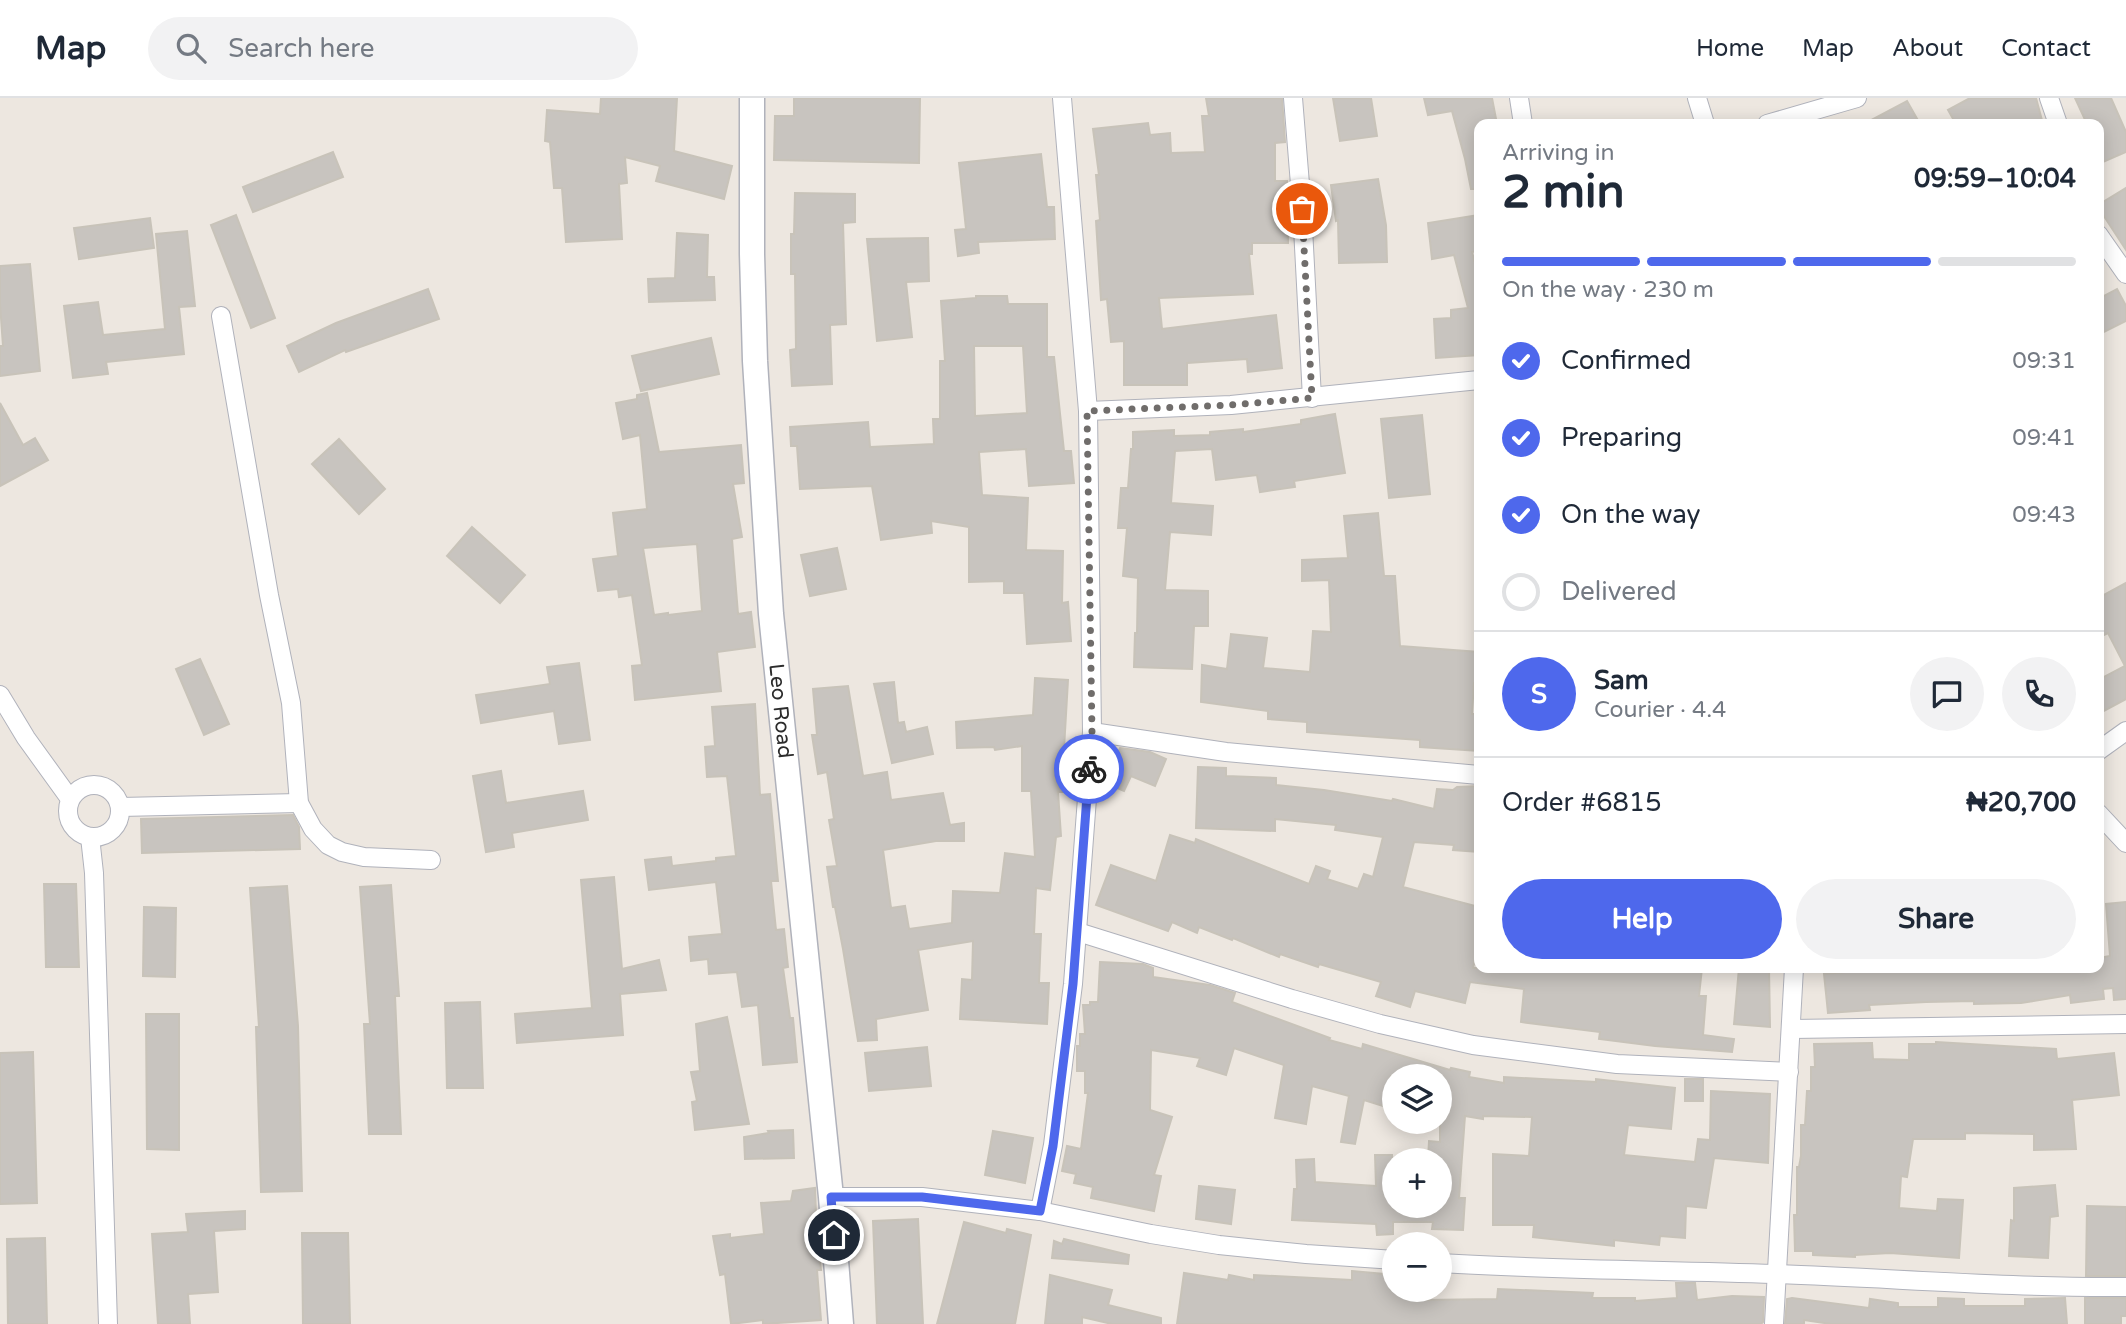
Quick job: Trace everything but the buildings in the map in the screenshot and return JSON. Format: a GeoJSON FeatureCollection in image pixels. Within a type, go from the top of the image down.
{"type":"FeatureCollection","features":[{"type":"Feature","properties":{"kind":"street","name":"Leo Road"},"geometry":{"type":"LineString","coordinates":[[752,98],[755,361],[771,614],[831,1197],[841,1324]]}},
{"type":"Feature","properties":{"kind":"street"},"geometry":{"type":"LineString","coordinates":[[1040,1211],[1053,1146],[1078,932],[1092,732],[1087,411],[1062,98]]}},
{"type":"Feature","properties":{"kind":"street"},"geometry":{"type":"LineString","coordinates":[[1293,98],[1312,398]]}},
{"type":"Feature","properties":{"kind":"street"},"geometry":{"type":"LineString","coordinates":[[1519,98],[1522,119]]}},
{"type":"Feature","properties":{"kind":"street"},"geometry":{"type":"LineString","coordinates":[[1697,98],[1703,119]]}},
{"type":"Feature","properties":{"kind":"street"},"geometry":{"type":"LineString","coordinates":[[1784,119],[1857,98]]}},
{"type":"Feature","properties":{"kind":"street"},"geometry":{"type":"LineString","coordinates":[[2049,98],[2056,119]]}},
{"type":"Feature","properties":{"kind":"street"},"geometry":{"type":"LineString","coordinates":[[2104,243],[2126,274]]}},
{"type":"Feature","properties":{"kind":"street"},"geometry":{"type":"LineString","coordinates":[[221,316],[269,596],[291,703],[299,803],[320,837],[328,845],[342,852],[364,857],[431,860]]}},
{"type":"Feature","properties":{"kind":"street"},"geometry":{"type":"LineString","coordinates":[[1087,411],[1231,405],[1474,381]]}},
{"type":"Feature","properties":{"kind":"street"},"geometry":{"type":"LineString","coordinates":[[0,695],[26,738],[71,799]]}},
{"type":"Feature","properties":{"kind":"street"},"geometry":{"type":"LineString","coordinates":[[1092,732],[1226,752],[1474,775]]}},
{"type":"Feature","properties":{"kind":"street"},"geometry":{"type":"LineString","coordinates":[[2104,747],[2126,732]]}},
{"type":"Feature","properties":{"kind":"street"},"geometry":{"type":"LineString","coordinates":[[98,785],[112,792],[120,807],[113,829],[106,834],[90,837],[75,830],[68,807],[71,799],[82,788],[98,785]]}},
{"type":"Feature","properties":{"kind":"street"},"geometry":{"type":"LineString","coordinates":[[120,807],[299,803]]}},
{"type":"Feature","properties":{"kind":"street"},"geometry":{"type":"LineString","coordinates":[[2104,819],[2126,843]]}},
{"type":"Feature","properties":{"kind":"street"},"geometry":{"type":"LineString","coordinates":[[90,837],[94,873],[107,1324]]}},
{"type":"Feature","properties":{"kind":"street"},"geometry":{"type":"LineString","coordinates":[[1078,932],[1292,999],[1380,1024],[1473,1045],[1617,1064],[1789,1072]]}},
{"type":"Feature","properties":{"kind":"street"},"geometry":{"type":"LineString","coordinates":[[1774,1324],[1794,973]]}},
{"type":"Feature","properties":{"kind":"street"},"geometry":{"type":"LineString","coordinates":[[1792,1029],[2126,1024]]}},
{"type":"Feature","properties":{"kind":"street"},"geometry":{"type":"LineString","coordinates":[[831,1197],[922,1197],[1040,1211],[1219,1245],[1382,1259]]}},
{"type":"Feature","properties":{"kind":"street"},"geometry":{"type":"LineString","coordinates":[[1452,1264],[1778,1274],[2040,1287],[2126,1287]]}},
{"type":"Feature","properties":{"kind":"way so far"},"geometry":{"type":"LineString","coordinates":[[1089,769],[1092,732],[1087,411],[1231,405],[1312,398],[1302,209]]}},
{"type":"Feature","properties":{"kind":"route"},"geometry":{"type":"LineString","coordinates":[[834,1235],[831,1197],[922,1197],[1040,1211],[1053,1146],[1073,984],[1089,769]]}}]}
